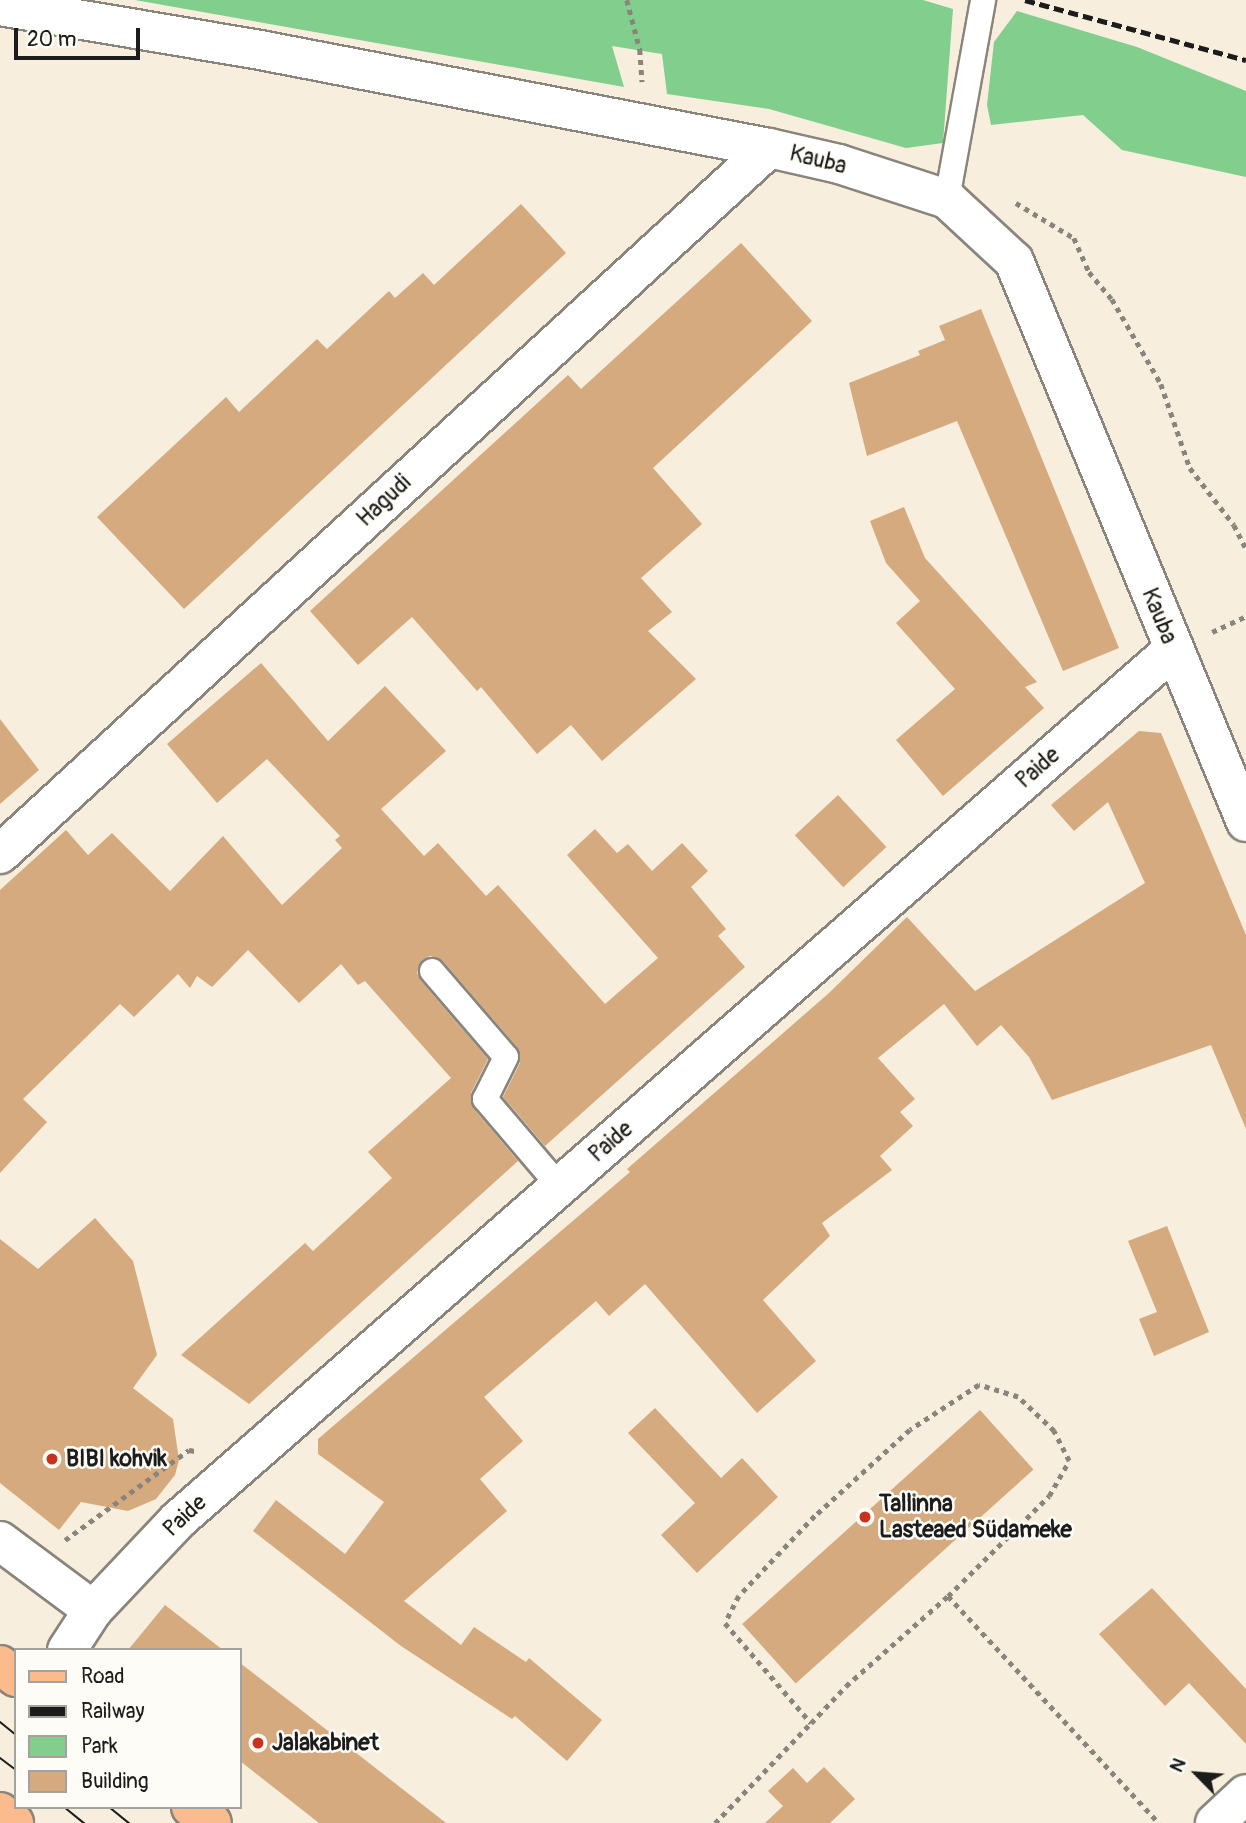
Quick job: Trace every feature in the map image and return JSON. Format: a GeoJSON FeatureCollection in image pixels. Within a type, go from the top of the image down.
{"type":"FeatureCollection","features":[{"type":"Feature","properties":{"kind":"main road"},"geometry":{"type":"LineString","coordinates":[[194,1809],[212,1823]]}},
{"type":"Feature","properties":{"kind":"main road"},"geometry":{"type":"LineString","coordinates":[[0,1812],[13,1823]]}},
{"type":"Feature","properties":{"kind":"street","name":"Kauba"},"geometry":{"type":"LineString","coordinates":[[0,6],[260,50],[768,148],[839,164],[947,199],[1014,261],[1246,822]]}},
{"type":"Feature","properties":{"kind":"street","name":"Hagudi"},"geometry":{"type":"LineString","coordinates":[[0,854],[768,148]]}},
{"type":"Feature","properties":{"kind":"street","name":"Paide"},"geometry":{"type":"LineString","coordinates":[[69,1648],[93,1610],[178,1520],[1173,650]]}},
{"type":"Feature","properties":{"kind":"street"},"geometry":{"type":"LineString","coordinates":[[0,1541],[93,1610]]}},
{"type":"Feature","properties":{"kind":"street"},"geometry":{"type":"LineString","coordinates":[[1214,1823],[1246,1794]]}},
{"type":"Feature","properties":{"kind":"lane"},"geometry":{"type":"LineString","coordinates":[[947,199],[983,0]]}},
{"type":"Feature","properties":{"kind":"lane"},"geometry":{"type":"LineString","coordinates":[[432,971],[506,1058],[485,1099],[560,1186]]}},
{"type":"Feature","properties":{"kind":"path"},"geometry":{"type":"LineString","coordinates":[[627,0],[640,50],[645,125]]}},
{"type":"Feature","properties":{"kind":"path"},"geometry":{"type":"LineString","coordinates":[[1004,196],[1074,238],[1089,271],[1112,299],[1161,384],[1191,468],[1234,525],[1246,549]]}},
{"type":"Feature","properties":{"kind":"path"},"geometry":{"type":"LineString","coordinates":[[715,1823],[811,1723],[948,1596],[1049,1496],[1069,1461],[1054,1431],[1018,1397],[979,1385],[910,1430],[815,1516],[739,1595],[725,1623],[811,1723]]}},
{"type":"Feature","properties":{"kind":"path"},"geometry":{"type":"LineString","coordinates":[[50,1537],[63,1541],[189,1450],[251,1456]]}},
{"type":"Feature","properties":{"kind":"path"},"geometry":{"type":"LineString","coordinates":[[948,1596],[1159,1823]]}},
{"type":"Feature","properties":{"kind":"green space"},"geometry":{"type":"Polygon","coordinates":[[[135,0],[923,0],[953,9],[943,143],[906,148],[769,109],[667,94],[662,54],[612,46],[624,87],[135,0]]]}},
{"type":"Feature","properties":{"kind":"green space"},"geometry":{"type":"Polygon","coordinates":[[[1017,11],[1137,47],[1246,91],[1246,177],[1122,150],[1083,115],[991,125],[987,105],[994,42],[1017,11]]]}},
{"type":"Feature","properties":{"kind":"building"},"geometry":{"type":"Polygon","coordinates":[[[521,204],[566,253],[184,609],[97,517],[226,397],[239,412],[317,339],[327,349],[389,291],[395,298],[423,273],[434,285],[521,204]]]}},
{"type":"Feature","properties":{"kind":"building"},"geometry":{"type":"Polygon","coordinates":[[[741,243],[812,321],[653,468],[702,524],[641,578],[672,612],[648,631],[696,679],[602,761],[571,725],[537,754],[481,687],[477,691],[412,617],[358,665],[310,611],[568,375],[581,389],[741,243]]]}},
{"type":"Feature","properties":{"kind":"building"},"geometry":{"type":"Polygon","coordinates":[[[981,309],[1119,648],[1063,671],[957,421],[867,456],[849,383],[920,355],[918,351],[945,340],[939,326],[981,309]]]}},
{"type":"Feature","properties":{"kind":"building"},"geometry":{"type":"Polygon","coordinates":[[[904,507],[925,558],[1037,682],[1025,687],[1044,708],[943,796],[896,740],[955,689],[896,623],[920,601],[886,563],[870,521],[904,507]]]}},
{"type":"Feature","properties":{"kind":"building"},"geometry":{"type":"Polygon","coordinates":[[[261,663],[328,741],[385,686],[446,751],[381,809],[424,856],[438,843],[486,896],[498,885],[605,1004],[658,958],[567,855],[595,829],[617,853],[628,844],[652,871],[682,843],[708,871],[691,887],[726,929],[718,936],[745,967],[545,1146],[503,1097],[520,1063],[517,1047],[443,961],[430,956],[422,960],[417,973],[421,981],[488,1059],[471,1093],[473,1108],[518,1161],[249,1404],[181,1355],[305,1243],[313,1251],[392,1178],[368,1152],[451,1078],[365,981],[358,985],[341,964],[299,1003],[248,950],[212,987],[197,976],[190,988],[178,974],[134,1017],[120,1004],[23,1099],[47,1122],[0,1173],[0,890],[66,830],[88,855],[112,833],[170,891],[223,836],[282,905],[342,848],[335,840],[340,836],[267,759],[217,803],[167,744],[261,663]]]}},
{"type":"Feature","properties":{"kind":"building"},"geometry":{"type":"Polygon","coordinates":[[[0,719],[39,770],[0,804],[0,719]]]}},
{"type":"Feature","properties":{"kind":"building"},"geometry":{"type":"Polygon","coordinates":[[[1139,731],[1161,733],[1246,935],[1246,1129],[1211,1045],[1052,1100],[1029,1057],[1001,1025],[977,1046],[944,1004],[878,1058],[915,1099],[900,1112],[913,1126],[880,1156],[892,1170],[822,1223],[830,1236],[763,1300],[816,1361],[757,1413],[645,1284],[609,1316],[596,1301],[484,1397],[523,1441],[480,1479],[507,1511],[404,1601],[461,1645],[474,1627],[526,1662],[529,1658],[602,1720],[567,1761],[515,1716],[512,1719],[401,1646],[253,1531],[276,1500],[345,1554],[384,1502],[318,1454],[318,1439],[630,1172],[627,1169],[829,993],[907,917],[975,991],[1145,883],[1108,802],[1074,831],[1051,805],[1139,731]]]}},
{"type":"Feature","properties":{"kind":"building"},"geometry":{"type":"Polygon","coordinates":[[[838,795],[886,847],[843,887],[795,835],[838,795]]]}},
{"type":"Feature","properties":{"kind":"building"},"geometry":{"type":"Polygon","coordinates":[[[95,1218],[133,1261],[157,1355],[133,1388],[173,1419],[179,1460],[175,1475],[156,1499],[128,1511],[81,1502],[59,1530],[0,1483],[0,1239],[38,1269],[95,1218]]]}},
{"type":"Feature","properties":{"kind":"building"},"geometry":{"type":"Polygon","coordinates":[[[1167,1226],[1209,1332],[1154,1356],[1139,1319],[1157,1312],[1128,1241],[1167,1226]]]}},
{"type":"Feature","properties":{"kind":"building"},"geometry":{"type":"Polygon","coordinates":[[[655,1408],[721,1478],[742,1458],[778,1497],[697,1573],[661,1535],[695,1503],[628,1433],[655,1408]]]}},
{"type":"Feature","properties":{"kind":"building"},"geometry":{"type":"Polygon","coordinates":[[[980,1410],[1034,1469],[796,1684],[742,1624],[980,1410]]]}},
{"type":"Feature","properties":{"kind":"building"},"geometry":{"type":"Polygon","coordinates":[[[1152,1588],[1246,1689],[1246,1744],[1189,1683],[1165,1706],[1099,1634],[1152,1588]]]}},
{"type":"Feature","properties":{"kind":"building"},"geometry":{"type":"Polygon","coordinates":[[[165,1605],[220,1648],[130,1648],[165,1605]]]}},
{"type":"Feature","properties":{"kind":"building"},"geometry":{"type":"Polygon","coordinates":[[[242,1665],[446,1823],[319,1823],[242,1763],[242,1665]]]}},
{"type":"Feature","properties":{"kind":"building"},"geometry":{"type":"Polygon","coordinates":[[[824,1767],[855,1799],[830,1823],[765,1823],[783,1806],[768,1791],[793,1768],[807,1783],[824,1767]]]}},
{"type":"Feature","properties":{"kind":"tram line"},"geometry":{"type":"LineString","coordinates":[[0,1722],[14,1733]]}},
{"type":"Feature","properties":{"kind":"tram line"},"geometry":{"type":"LineString","coordinates":[[0,1758],[14,1768]]}},
{"type":"Feature","properties":{"kind":"tram line"},"geometry":{"type":"LineString","coordinates":[[66,1809],[84,1823]]}},
{"type":"Feature","properties":{"kind":"tram line"},"geometry":{"type":"LineString","coordinates":[[112,1809],[129,1823]]}},
{"type":"Feature","properties":{"kind":"railway"},"geometry":{"type":"LineString","coordinates":[[1025,0],[1246,60]]}},
{"type":"Feature","properties":{"kind":"place","name":"BIBI kohvik"},"geometry":{"type":"Point","coordinates":[52,1459]}},
{"type":"Feature","properties":{"kind":"place","name":"Tallinna Lasteaed Südameke"},"geometry":{"type":"Point","coordinates":[865,1517]}},
{"type":"Feature","properties":{"kind":"place","name":"Jalakabinet"},"geometry":{"type":"Point","coordinates":[258,1743]}}]}
